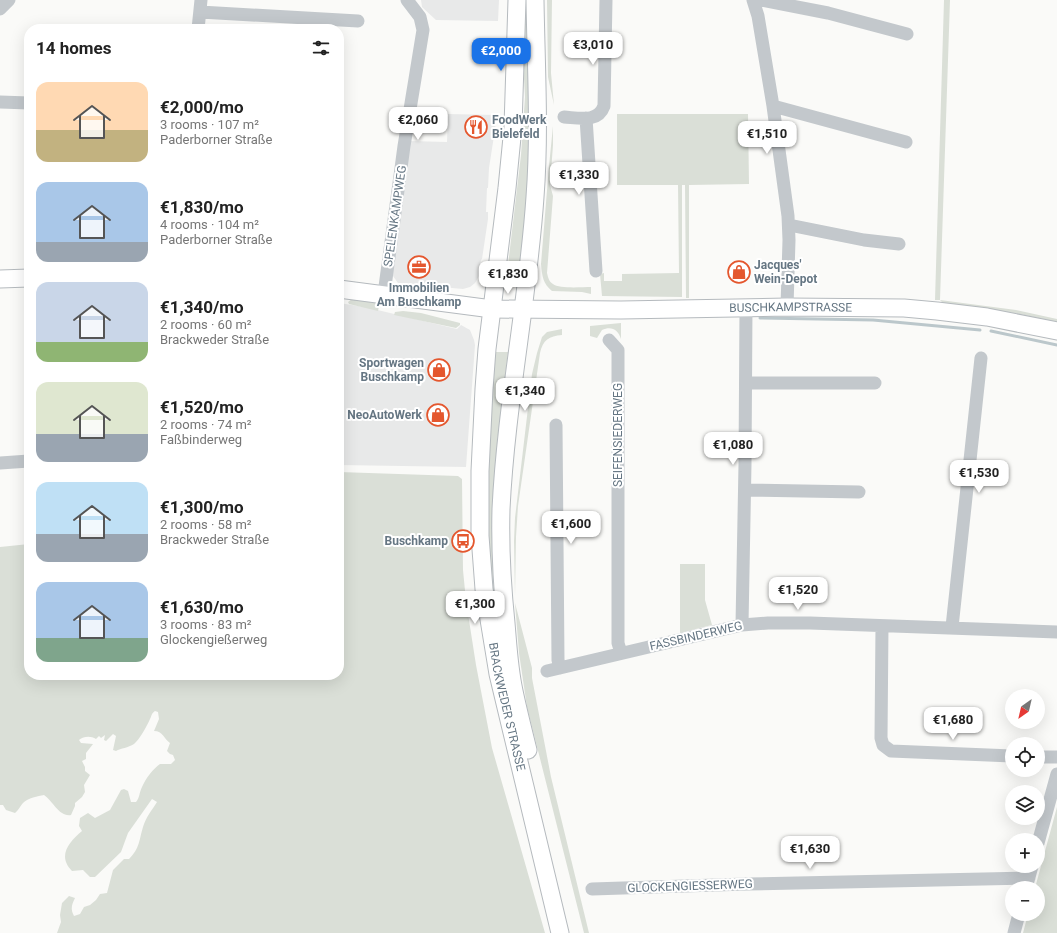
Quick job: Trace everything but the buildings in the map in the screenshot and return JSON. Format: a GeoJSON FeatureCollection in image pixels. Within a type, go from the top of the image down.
{"type":"FeatureCollection","features":[{"type":"Feature","properties":{"kind":"main road","name":"BRACKWEDER STRASSE"},"geometry":{"type":"LineString","coordinates":[[517,0],[513,127],[485,368],[480,471],[480,536],[484,588],[502,693],[560,933]]}},
{"type":"Feature","properties":{"kind":"main road","name":"BRACKWEDER STRASSE"},"geometry":{"type":"LineString","coordinates":[[536,0],[537,116],[535,196],[503,482],[501,539],[502,583],[509,657],[514,691],[572,933]]}},
{"type":"Feature","properties":{"kind":"main road"},"geometry":{"type":"LineString","coordinates":[[0,279],[24,278]]}},
{"type":"Feature","properties":{"kind":"main road","name":"BUSCHKAMPSTRASSE"},"geometry":{"type":"LineString","coordinates":[[344,290],[492,309],[615,310],[787,307],[873,308],[937,311],[987,317],[1057,331]]}},
{"type":"Feature","properties":{"kind":"street"},"geometry":{"type":"LineString","coordinates":[[0,9],[9,0]]}},
{"type":"Feature","properties":{"kind":"street","name":"SPELENKAMPWEG"},"geometry":{"type":"LineString","coordinates":[[384,294],[423,30],[420,17],[407,0]]}},
{"type":"Feature","properties":{"kind":"street"},"geometry":{"type":"LineString","coordinates":[[564,117],[586,118],[598,116],[604,106],[606,0]]}},
{"type":"Feature","properties":{"kind":"street"},"geometry":{"type":"LineString","coordinates":[[753,0],[758,16],[773,106],[789,225],[787,307]]}},
{"type":"Feature","properties":{"kind":"street"},"geometry":{"type":"LineString","coordinates":[[761,0],[828,13],[907,34]]}},
{"type":"Feature","properties":{"kind":"street"},"geometry":{"type":"LineString","coordinates":[[198,24],[200,6],[358,21]]}},
{"type":"Feature","properties":{"kind":"street"},"geometry":{"type":"LineString","coordinates":[[0,102],[24,103]]}},
{"type":"Feature","properties":{"kind":"street"},"geometry":{"type":"LineString","coordinates":[[773,106],[906,142]]}},
{"type":"Feature","properties":{"kind":"street"},"geometry":{"type":"LineString","coordinates":[[586,118],[596,271]]}},
{"type":"Feature","properties":{"kind":"street"},"geometry":{"type":"LineString","coordinates":[[789,225],[864,240],[899,244]]}},
{"type":"Feature","properties":{"kind":"street"},"geometry":{"type":"LineString","coordinates":[[742,625],[745,490],[746,307]]}},
{"type":"Feature","properties":{"kind":"street","name":"SEIFENSIEDERWEG"},"geometry":{"type":"LineString","coordinates":[[610,340],[618,350],[618,643],[621,653]]}},
{"type":"Feature","properties":{"kind":"street"},"geometry":{"type":"LineString","coordinates":[[952,628],[981,358]]}},
{"type":"Feature","properties":{"kind":"street"},"geometry":{"type":"LineString","coordinates":[[746,383],[875,383]]}},
{"type":"Feature","properties":{"kind":"street"},"geometry":{"type":"LineString","coordinates":[[556,425],[558,660],[560,668]]}},
{"type":"Feature","properties":{"kind":"street"},"geometry":{"type":"LineString","coordinates":[[0,463],[24,461]]}},
{"type":"Feature","properties":{"kind":"street"},"geometry":{"type":"LineString","coordinates":[[745,490],[859,492]]}},
{"type":"Feature","properties":{"kind":"street","name":"FASSBINDERWEG"},"geometry":{"type":"LineString","coordinates":[[547,671],[742,625],[768,623],[1057,632]]}},
{"type":"Feature","properties":{"kind":"street"},"geometry":{"type":"LineString","coordinates":[[882,626],[881,738],[883,745],[891,751],[1005,756]]}},
{"type":"Feature","properties":{"kind":"street"},"geometry":{"type":"LineString","coordinates":[[1045,757],[1057,757]]}},
{"type":"Feature","properties":{"kind":"street"},"geometry":{"type":"LineString","coordinates":[[1041,833],[1057,774]]}},
{"type":"Feature","properties":{"kind":"street","name":"GLOCKENGIESSERWEG"},"geometry":{"type":"LineString","coordinates":[[592,889],[1029,877]]}},
{"type":"Feature","properties":{"kind":"street"},"geometry":{"type":"LineString","coordinates":[[1014,933],[1017,921]]}},
{"type":"Feature","properties":{"kind":"shaded area"},"geometry":{"type":"Polygon","coordinates":[[[421,0],[499,0],[498,21],[436,20],[422,7],[421,0]]]}},
{"type":"Feature","properties":{"kind":"shaded area"},"geometry":{"type":"Polygon","coordinates":[[[524,0],[529,0],[530,201],[523,267],[508,265],[521,155],[525,97],[523,61],[524,0]]]}},
{"type":"Feature","properties":{"kind":"shaded area"},"geometry":{"type":"Polygon","coordinates":[[[547,0],[552,0],[551,73],[554,105],[548,77],[547,0]]]}},
{"type":"Feature","properties":{"kind":"shaded area"},"geometry":{"type":"Polygon","coordinates":[[[944,0],[950,0],[940,300],[935,300],[944,0]]]}},
{"type":"Feature","properties":{"kind":"shaded area"},"geometry":{"type":"Polygon","coordinates":[[[448,114],[496,115],[487,188],[486,212],[488,212],[488,219],[479,276],[475,283],[470,287],[463,289],[398,283],[393,276],[393,272],[409,141],[447,142],[448,114]]]}},
{"type":"Feature","properties":{"kind":"shaded area"},"geometry":{"type":"Polygon","coordinates":[[[617,114],[748,114],[749,184],[689,185],[689,298],[686,298],[685,185],[682,185],[682,297],[602,296],[600,274],[604,273],[604,281],[622,281],[622,274],[679,273],[678,185],[617,185],[617,114]]]}},
{"type":"Feature","properties":{"kind":"shaded area"},"geometry":{"type":"Polygon","coordinates":[[[553,126],[550,185],[553,196],[547,273],[551,282],[556,286],[591,287],[591,294],[582,292],[552,291],[545,283],[543,276],[541,264],[553,126]]]}},
{"type":"Feature","properties":{"kind":"shaded area"},"geometry":{"type":"Polygon","coordinates":[[[352,299],[376,303],[379,306],[378,311],[349,304],[348,302],[352,299]]]}},
{"type":"Feature","properties":{"kind":"shaded area"},"geometry":{"type":"Polygon","coordinates":[[[940,300],[1016,310],[1057,319],[1057,322],[1020,314],[943,303],[940,300]]]}},
{"type":"Feature","properties":{"kind":"shaded area"},"geometry":{"type":"Polygon","coordinates":[[[344,304],[365,307],[457,329],[461,325],[470,330],[475,345],[466,467],[344,465],[344,304]]]}},
{"type":"Feature","properties":{"kind":"shaded area"},"geometry":{"type":"Polygon","coordinates":[[[403,311],[421,313],[460,323],[460,325],[456,328],[394,315],[395,312],[403,311]]]}},
{"type":"Feature","properties":{"kind":"shaded area"},"geometry":{"type":"Polygon","coordinates":[[[621,323],[621,339],[618,333],[611,328],[602,330],[597,338],[590,336],[590,326],[621,323]]]}},
{"type":"Feature","properties":{"kind":"shaded area"},"geometry":{"type":"Polygon","coordinates":[[[562,329],[562,335],[554,336],[547,340],[540,353],[518,506],[515,596],[515,518],[532,374],[542,337],[547,332],[562,329]]]}},
{"type":"Feature","properties":{"kind":"shaded area"},"geometry":{"type":"Polygon","coordinates":[[[493,352],[508,352],[497,443],[494,493],[506,669],[493,609],[489,569],[487,476],[493,352]]]}},
{"type":"Feature","properties":{"kind":"shaded area"},"geometry":{"type":"Polygon","coordinates":[[[344,472],[458,476],[462,479],[463,570],[466,601],[476,665],[492,748],[545,933],[57,933],[61,922],[60,915],[62,903],[69,896],[75,898],[72,907],[74,916],[80,914],[84,907],[90,905],[100,894],[107,893],[113,870],[124,859],[129,859],[133,855],[139,844],[146,820],[157,802],[152,799],[128,833],[121,852],[95,877],[90,877],[83,870],[72,871],[65,860],[66,850],[82,831],[79,826],[80,818],[88,813],[95,818],[110,810],[121,790],[124,789],[128,791],[131,802],[136,802],[141,789],[152,771],[160,764],[171,764],[175,760],[173,755],[167,751],[170,743],[159,732],[154,731],[159,719],[158,712],[155,711],[143,733],[134,744],[116,751],[113,750],[116,736],[113,734],[106,741],[104,740],[105,735],[101,738],[99,736],[96,739],[88,737],[79,740],[81,743],[93,744],[86,753],[86,759],[82,761],[85,771],[90,775],[84,785],[85,792],[75,803],[71,815],[63,814],[44,795],[25,801],[15,813],[6,810],[3,805],[0,805],[0,547],[24,545],[24,680],[344,680],[344,472]]]}},
{"type":"Feature","properties":{"kind":"shaded area"},"geometry":{"type":"Polygon","coordinates":[[[680,564],[705,564],[705,600],[712,625],[680,633],[680,564]]]}},
{"type":"Feature","properties":{"kind":"shaded area"},"geometry":{"type":"Polygon","coordinates":[[[515,603],[532,668],[532,678],[551,777],[589,933],[584,933],[527,707],[519,653],[515,603]]]}},
{"type":"Feature","properties":{"kind":"shaded area"},"geometry":{"type":"Polygon","coordinates":[[[1057,807],[1057,933],[1023,933],[1026,921],[1045,921],[1045,881],[1037,881],[1039,873],[1045,873],[1045,851],[1057,807]]]}},
{"type":"Feature","properties":{"kind":"waterway"},"geometry":{"type":"LineString","coordinates":[[760,318],[873,320],[980,330]]}},
{"type":"Feature","properties":{"kind":"waterway"},"geometry":{"type":"LineString","coordinates":[[991,331],[1057,345]]}},
{"type":"Feature","properties":{"kind":"place","name":"FoodWerk Bielefeld"},"geometry":{"type":"Point","coordinates":[476,127]}},
{"type":"Feature","properties":{"kind":"place","name":"Immobilien Am Buschkamp"},"geometry":{"type":"Point","coordinates":[419,267]}},
{"type":"Feature","properties":{"kind":"place","name":"Jacques' Wein-Depot"},"geometry":{"type":"Point","coordinates":[739,272]}},
{"type":"Feature","properties":{"kind":"place","name":"Sportwagen Buschkamp"},"geometry":{"type":"Point","coordinates":[439,370]}},
{"type":"Feature","properties":{"kind":"place","name":"NeoAutoWerk"},"geometry":{"type":"Point","coordinates":[438,415]}},
{"type":"Feature","properties":{"kind":"place","name":"Buschkamp"},"geometry":{"type":"Point","coordinates":[463,541]}}]}
